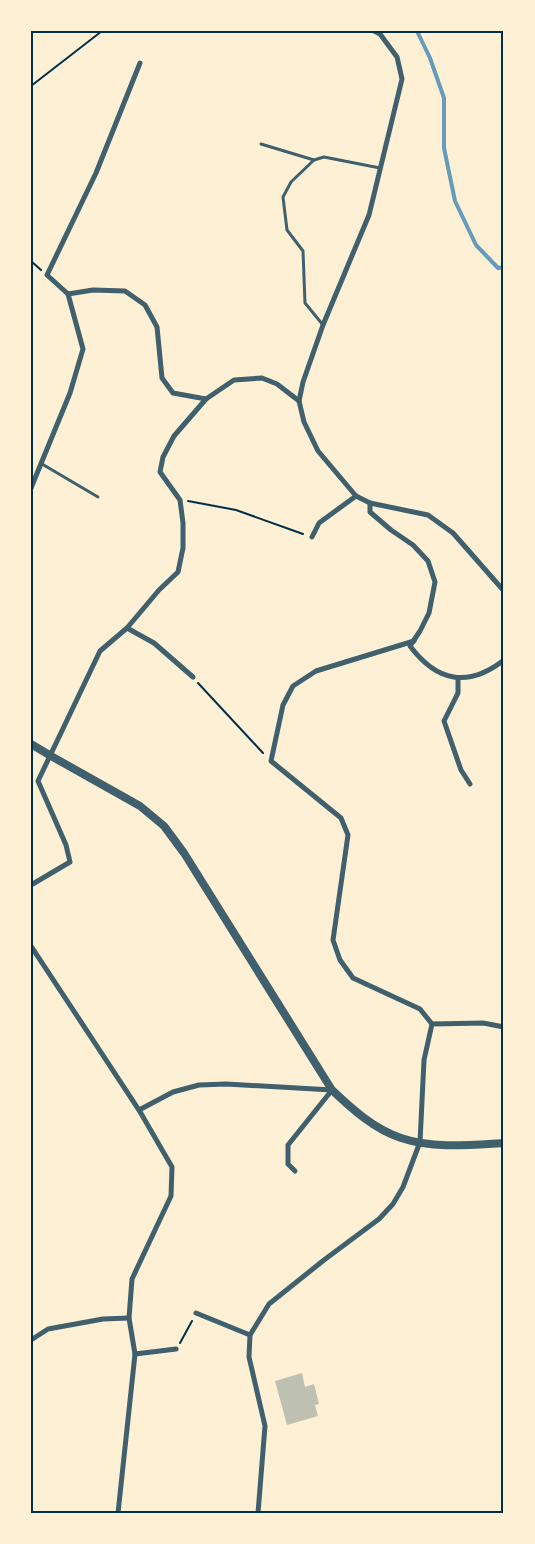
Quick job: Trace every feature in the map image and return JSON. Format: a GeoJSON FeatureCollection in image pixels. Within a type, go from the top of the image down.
{"type":"FeatureCollection","features":[{"type":"Feature","properties":{"kind":"street"},"geometry":{"type":"LineString","coordinates":[[374,31],[380,34],[397,57],[402,79],[369,215],[323,325],[303,382],[299,401],[304,422],[318,451],[356,496],[370,503],[428,515],[453,533],[504,591]]}},
{"type":"Feature","properties":{"kind":"street"},"geometry":{"type":"LineString","coordinates":[[31,488],[70,393],[83,349],[68,294],[47,274],[96,173],[140,63]]}},
{"type":"Feature","properties":{"kind":"street"},"geometry":{"type":"LineString","coordinates":[[68,294],[93,290],[125,291],[145,305],[157,327],[162,378],[174,393],[206,399]]}},
{"type":"Feature","properties":{"kind":"street"},"geometry":{"type":"LineString","coordinates":[[31,885],[70,862],[66,845],[38,781],[71,710],[100,651],[127,628],[159,590],[178,572],[183,548],[180,500],[160,472],[163,457],[174,436],[206,399],[234,380],[262,378],[278,384],[299,401]]}},
{"type":"Feature","properties":{"kind":"street"},"geometry":{"type":"LineString","coordinates":[[312,537],[319,524],[356,496]]}},
{"type":"Feature","properties":{"kind":"street"},"geometry":{"type":"LineString","coordinates":[[370,503],[370,512],[413,545],[428,560],[434,582],[429,613],[410,646],[419,657],[438,671],[458,678],[475,677],[504,660]]}},
{"type":"Feature","properties":{"kind":"street"},"geometry":{"type":"LineString","coordinates":[[127,628],[154,643],[193,678]]}},
{"type":"Feature","properties":{"kind":"street"},"geometry":{"type":"LineString","coordinates":[[414,641],[316,671],[294,686],[283,705],[271,761],[341,818],[348,835],[333,940],[340,960],[353,978],[420,1009],[432,1024]]}},
{"type":"Feature","properties":{"kind":"street"},"geometry":{"type":"LineString","coordinates":[[458,678],[458,693],[444,721],[461,770],[470,784]]}},
{"type":"Feature","properties":{"kind":"street"},"geometry":{"type":"LineString","coordinates":[[31,744],[140,806],[164,826],[184,853],[332,1090],[354,1111],[378,1127],[400,1138],[451,1146],[504,1143]]}},
{"type":"Feature","properties":{"kind":"street"},"geometry":{"type":"LineString","coordinates":[[31,946],[139,1110],[172,1167],[171,1196],[132,1279],[128,1318],[135,1354],[118,1513]]}},
{"type":"Feature","properties":{"kind":"street"},"geometry":{"type":"LineString","coordinates":[[432,1024],[504,1026]]}},
{"type":"Feature","properties":{"kind":"street"},"geometry":{"type":"LineString","coordinates":[[258,1513],[265,1426],[249,1356],[250,1335],[269,1304],[379,1219],[393,1204],[403,1187],[420,1142],[424,1060],[432,1024]]}},
{"type":"Feature","properties":{"kind":"street"},"geometry":{"type":"LineString","coordinates":[[139,1110],[173,1092],[199,1085],[226,1084],[332,1090]]}},
{"type":"Feature","properties":{"kind":"street"},"geometry":{"type":"LineString","coordinates":[[294,1171],[288,1164],[288,1145],[332,1090]]}},
{"type":"Feature","properties":{"kind":"street"},"geometry":{"type":"LineString","coordinates":[[196,1313],[250,1335]]}},
{"type":"Feature","properties":{"kind":"street"},"geometry":{"type":"LineString","coordinates":[[31,1340],[48,1329],[103,1319],[128,1318]]}},
{"type":"Feature","properties":{"kind":"street"},"geometry":{"type":"LineString","coordinates":[[135,1354],[176,1349]]}},
{"type":"Feature","properties":{"kind":"lane"},"geometry":{"type":"LineString","coordinates":[[261,144],[314,160]]}},
{"type":"Feature","properties":{"kind":"lane"},"geometry":{"type":"LineString","coordinates":[[323,325],[305,303],[303,251],[288,230],[283,197],[291,182],[314,160],[324,157],[380,168]]}},
{"type":"Feature","properties":{"kind":"lane"},"geometry":{"type":"LineString","coordinates":[[42,464],[98,497]]}},
{"type":"Feature","properties":{"kind":"path"},"geometry":{"type":"LineString","coordinates":[[31,86],[102,31]]}},
{"type":"Feature","properties":{"kind":"path"},"geometry":{"type":"LineString","coordinates":[[31,260],[47,274]]}},
{"type":"Feature","properties":{"kind":"path"},"geometry":{"type":"LineString","coordinates":[[180,500],[236,510],[312,537]]}},
{"type":"Feature","properties":{"kind":"path"},"geometry":{"type":"LineString","coordinates":[[193,678],[271,761]]}},
{"type":"Feature","properties":{"kind":"path"},"geometry":{"type":"LineString","coordinates":[[176,1349],[196,1313]]}},
{"type":"Feature","properties":{"kind":"building"},"geometry":{"type":"Polygon","coordinates":[[[302,1373],[305,1387],[314,1384],[319,1404],[315,1405],[318,1416],[287,1425],[275,1381],[302,1373]]]}},
{"type":"Feature","properties":{"kind":"waterway"},"geometry":{"type":"LineString","coordinates":[[417,31],[430,58],[444,98],[444,148],[455,201],[476,245],[498,268],[504,267]]}}]}
